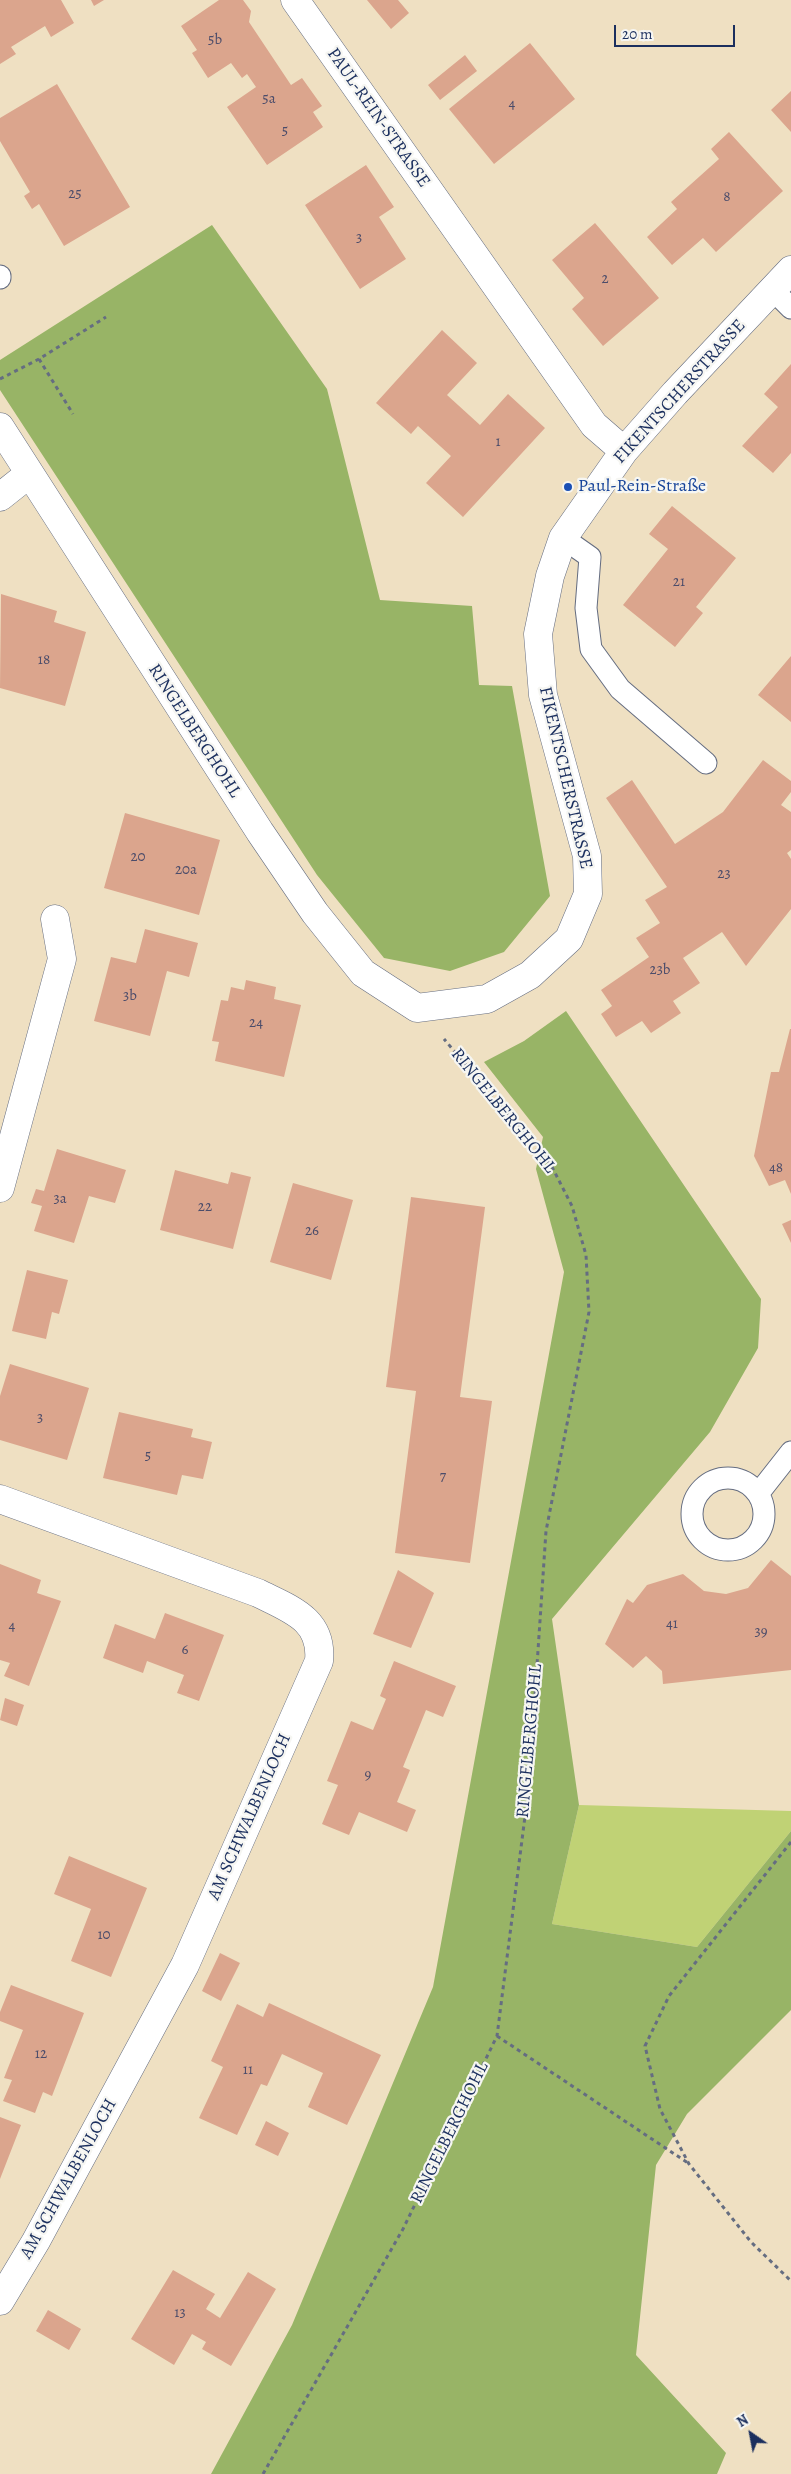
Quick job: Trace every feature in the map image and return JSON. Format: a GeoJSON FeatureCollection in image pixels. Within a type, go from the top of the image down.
{"type":"FeatureCollection","features":[{"type":"Feature","properties":{"kind":"street","name":"PAUL-REIN-STRASSE"},"geometry":{"type":"LineString","coordinates":[[295,0],[594,425],[624,452]]}},
{"type":"Feature","properties":{"kind":"street","name":"FIKENTSCHERSTRASSE"},"geometry":{"type":"LineString","coordinates":[[417,1008],[488,999],[530,975],[569,939],[588,894],[587,856],[543,695],[538,634],[550,576],[562,538],[624,452],[782,299],[791,270]]}},
{"type":"Feature","properties":{"kind":"street","name":"RINGELBERGHOHL"},"geometry":{"type":"LineString","coordinates":[[0,427],[260,832],[315,913],[362,973],[417,1008]]}},
{"type":"Feature","properties":{"kind":"street"},"geometry":{"type":"LineString","coordinates":[[0,497],[29,474]]}},
{"type":"Feature","properties":{"kind":"street"},"geometry":{"type":"LineString","coordinates":[[0,1188],[62,959],[55,919]]}},
{"type":"Feature","properties":{"kind":"street","name":"AM SCHWALBENLOCH"},"geometry":{"type":"LineString","coordinates":[[0,1499],[258,1593],[292,1610],[309,1623],[317,1636],[320,1650],[318,1662],[185,1965],[40,2233],[0,2301]]}},
{"type":"Feature","properties":{"kind":"lane"},"geometry":{"type":"LineString","coordinates":[[562,538],[590,557],[586,608],[591,649],[620,689],[706,762]]}},
{"type":"Feature","properties":{"kind":"lane"},"geometry":{"type":"LineString","coordinates":[[758,1494],[791,1452]]}},
{"type":"Feature","properties":{"kind":"path"},"geometry":{"type":"LineString","coordinates":[[0,379],[39,359],[106,318]]}},
{"type":"Feature","properties":{"kind":"path"},"geometry":{"type":"LineString","coordinates":[[39,359],[73,414]]}},
{"type":"Feature","properties":{"kind":"path","name":"RINGELBERGHOHL"},"geometry":{"type":"LineString","coordinates":[[263,2474],[403,2229],[497,2036],[529,1785],[546,1531],[588,1312],[586,1255],[572,1206],[551,1165],[417,1008]]}},
{"type":"Feature","properties":{"kind":"path"},"geometry":{"type":"LineString","coordinates":[[791,1842],[669,1996],[645,2046],[660,2109],[689,2164],[751,2242],[791,2281]]}},
{"type":"Feature","properties":{"kind":"path"},"geometry":{"type":"LineString","coordinates":[[497,2036],[689,2164]]}},
{"type":"Feature","properties":{"kind":"green space"},"geometry":{"type":"Polygon","coordinates":[[[212,225],[327,389],[380,600],[472,606],[479,685],[512,686],[550,896],[504,952],[450,971],[384,958],[317,875],[0,390],[0,360],[212,225]]]}},
{"type":"Feature","properties":{"kind":"green space"},"geometry":{"type":"Polygon","coordinates":[[[566,1011],[761,1299],[758,1348],[710,1432],[552,1619],[579,1805],[552,1924],[697,1947],[791,1831],[791,2010],[687,2114],[656,2165],[636,2355],[726,2453],[717,2474],[211,2474],[292,2325],[433,1987],[564,1272],[536,1169],[543,1137],[484,1062],[524,1041],[566,1011]]]}},
{"type":"Feature","properties":{"kind":"green space"},"geometry":{"type":"Polygon","coordinates":[[[579,1805],[791,1811],[791,1831],[697,1947],[552,1924],[579,1805]]]}},
{"type":"Feature","properties":{"kind":"building"},"geometry":{"type":"Polygon","coordinates":[[[0,0],[61,0],[74,23],[51,37],[45,26],[11,47],[16,54],[0,64],[0,0]]]}},
{"type":"Feature","properties":{"kind":"building"},"geometry":{"type":"Polygon","coordinates":[[[91,0],[104,0],[94,6],[91,0]]]}},
{"type":"Feature","properties":{"kind":"building"},"geometry":{"type":"Polygon","coordinates":[[[219,0],[243,0],[251,11],[249,22],[291,85],[302,78],[322,106],[313,112],[323,127],[267,165],[227,107],[256,87],[247,74],[242,78],[231,63],[208,78],[192,53],[197,50],[181,26],[219,0]]]}},
{"type":"Feature","properties":{"kind":"building"},"geometry":{"type":"Polygon","coordinates":[[[367,0],[398,0],[409,13],[391,29],[367,0]]]}},
{"type":"Feature","properties":{"kind":"building"},"geometry":{"type":"Polygon","coordinates":[[[530,43],[575,99],[494,164],[449,109],[530,43]]]}},
{"type":"Feature","properties":{"kind":"building"},"geometry":{"type":"Polygon","coordinates":[[[465,55],[477,71],[440,100],[428,85],[465,55]]]}},
{"type":"Feature","properties":{"kind":"building"},"geometry":{"type":"Polygon","coordinates":[[[57,84],[130,207],[64,246],[39,204],[32,209],[24,196],[30,192],[0,141],[0,118],[57,84]]]}},
{"type":"Feature","properties":{"kind":"building"},"geometry":{"type":"Polygon","coordinates":[[[791,91],[791,132],[771,110],[791,91]]]}},
{"type":"Feature","properties":{"kind":"building"},"geometry":{"type":"Polygon","coordinates":[[[729,132],[783,191],[716,252],[703,238],[672,265],[647,237],[677,209],[671,202],[719,159],[711,149],[729,132]]]}},
{"type":"Feature","properties":{"kind":"building"},"geometry":{"type":"Polygon","coordinates":[[[366,165],[394,207],[379,217],[406,259],[360,289],[305,205],[366,165]]]}},
{"type":"Feature","properties":{"kind":"building"},"geometry":{"type":"Polygon","coordinates":[[[595,223],[659,298],[603,346],[572,309],[584,298],[552,260],[595,223]]]}},
{"type":"Feature","properties":{"kind":"building"},"geometry":{"type":"Polygon","coordinates":[[[442,330],[477,363],[447,395],[480,425],[508,394],[545,428],[463,517],[426,483],[451,456],[418,426],[411,434],[376,403],[442,330]]]}},
{"type":"Feature","properties":{"kind":"building"},"geometry":{"type":"Polygon","coordinates":[[[791,364],[791,453],[773,473],[742,446],[778,407],[764,394],[791,364]]]}},
{"type":"Feature","properties":{"kind":"building"},"geometry":{"type":"Polygon","coordinates":[[[672,506],[736,558],[696,607],[703,613],[675,647],[623,605],[668,549],[649,534],[672,506]]]}},
{"type":"Feature","properties":{"kind":"building"},"geometry":{"type":"Polygon","coordinates":[[[1,594],[57,611],[54,622],[86,632],[65,706],[0,688],[1,594]]]}},
{"type":"Feature","properties":{"kind":"building"},"geometry":{"type":"Polygon","coordinates":[[[791,656],[791,722],[758,695],[791,656]]]}},
{"type":"Feature","properties":{"kind":"building"},"geometry":{"type":"Polygon","coordinates":[[[763,760],[791,781],[791,792],[781,805],[791,812],[791,850],[787,853],[791,859],[791,909],[746,966],[722,932],[683,958],[700,983],[673,1001],[681,1013],[651,1033],[642,1021],[616,1037],[601,1014],[612,1006],[601,990],[649,957],[636,938],[660,923],[645,900],[667,887],[606,798],[632,780],[675,844],[723,812],[763,760]]]}},
{"type":"Feature","properties":{"kind":"building"},"geometry":{"type":"Polygon","coordinates":[[[125,813],[220,840],[199,915],[104,888],[125,813]]]}},
{"type":"Feature","properties":{"kind":"building"},"geometry":{"type":"Polygon","coordinates":[[[145,929],[198,943],[189,977],[167,971],[150,1036],[94,1021],[111,957],[136,963],[145,929]]]}},
{"type":"Feature","properties":{"kind":"building"},"geometry":{"type":"Polygon","coordinates":[[[246,980],[276,987],[274,999],[301,1005],[284,1077],[215,1061],[219,1042],[212,1041],[221,1000],[228,1001],[231,987],[244,990],[246,980]]]}},
{"type":"Feature","properties":{"kind":"building"},"geometry":{"type":"Polygon","coordinates":[[[790,1029],[791,1194],[785,1180],[769,1186],[754,1156],[771,1072],[779,1072],[790,1029]]]}},
{"type":"Feature","properties":{"kind":"building"},"geometry":{"type":"Polygon","coordinates":[[[57,1149],[126,1170],[115,1203],[89,1196],[74,1243],[34,1231],[42,1206],[31,1203],[36,1189],[44,1191],[57,1149]]]}},
{"type":"Feature","properties":{"kind":"building"},"geometry":{"type":"Polygon","coordinates":[[[175,1170],[228,1184],[231,1172],[251,1177],[233,1249],[160,1230],[175,1170]]]}},
{"type":"Feature","properties":{"kind":"building"},"geometry":{"type":"Polygon","coordinates":[[[293,1183],[353,1200],[331,1280],[270,1262],[293,1183]]]}},
{"type":"Feature","properties":{"kind":"building"},"geometry":{"type":"Polygon","coordinates":[[[411,1197],[485,1207],[460,1397],[492,1401],[470,1563],[395,1553],[416,1391],[386,1387],[411,1197]]]}},
{"type":"Feature","properties":{"kind":"building"},"geometry":{"type":"Polygon","coordinates":[[[791,1220],[791,1243],[782,1224],[791,1220]]]}},
{"type":"Feature","properties":{"kind":"building"},"geometry":{"type":"Polygon","coordinates":[[[27,1270],[68,1280],[59,1314],[52,1312],[46,1339],[12,1331],[27,1270]]]}},
{"type":"Feature","properties":{"kind":"building"},"geometry":{"type":"Polygon","coordinates":[[[10,1364],[89,1388],[67,1460],[0,1440],[0,1396],[10,1364]]]}},
{"type":"Feature","properties":{"kind":"building"},"geometry":{"type":"Polygon","coordinates":[[[119,1412],[193,1429],[191,1437],[212,1442],[203,1479],[182,1475],[177,1495],[103,1478],[119,1412]]]}},
{"type":"Feature","properties":{"kind":"building"},"geometry":{"type":"Polygon","coordinates":[[[771,1560],[791,1576],[791,1670],[663,1684],[662,1671],[646,1656],[633,1668],[605,1644],[627,1599],[633,1603],[647,1585],[683,1574],[704,1591],[726,1594],[748,1588],[771,1560]]]}},
{"type":"Feature","properties":{"kind":"building"},"geometry":{"type":"Polygon","coordinates":[[[0,1564],[41,1580],[37,1593],[61,1601],[29,1686],[4,1676],[10,1663],[0,1660],[0,1564]]]}},
{"type":"Feature","properties":{"kind":"building"},"geometry":{"type":"Polygon","coordinates":[[[398,1570],[434,1593],[411,1648],[373,1634],[398,1570]]]}},
{"type":"Feature","properties":{"kind":"building"},"geometry":{"type":"Polygon","coordinates":[[[165,1613],[224,1635],[199,1701],[177,1693],[184,1675],[147,1661],[143,1673],[103,1658],[115,1624],[155,1639],[165,1613]]]}},
{"type":"Feature","properties":{"kind":"building"},"geometry":{"type":"Polygon","coordinates":[[[394,1661],[456,1686],[443,1717],[426,1710],[403,1767],[410,1770],[397,1802],[416,1810],[407,1832],[359,1812],[349,1835],[322,1824],[338,1785],[327,1781],[351,1721],[373,1730],[386,1699],[380,1696],[394,1661]]]}},
{"type":"Feature","properties":{"kind":"building"},"geometry":{"type":"Polygon","coordinates":[[[5,1698],[24,1705],[17,1726],[0,1720],[5,1698]]]}},
{"type":"Feature","properties":{"kind":"building"},"geometry":{"type":"Polygon","coordinates":[[[69,1856],[147,1888],[111,1977],[71,1961],[91,1909],[54,1894],[69,1856]]]}},
{"type":"Feature","properties":{"kind":"building"},"geometry":{"type":"Polygon","coordinates":[[[220,1953],[240,1963],[221,2001],[202,1991],[220,1953]]]}},
{"type":"Feature","properties":{"kind":"building"},"geometry":{"type":"Polygon","coordinates":[[[11,1985],[84,2013],[52,2096],[43,2092],[35,2113],[3,2101],[12,2080],[4,2078],[23,2030],[0,2021],[0,2012],[11,1985]]]}},
{"type":"Feature","properties":{"kind":"building"},"geometry":{"type":"Polygon","coordinates":[[[269,2003],[381,2055],[347,2125],[308,2107],[323,2073],[282,2054],[267,2086],[261,2084],[237,2135],[199,2118],[223,2067],[211,2061],[237,2004],[263,2017],[269,2003]]]}},
{"type":"Feature","properties":{"kind":"building"},"geometry":{"type":"Polygon","coordinates":[[[0,2117],[21,2125],[0,2179],[0,2117]]]}},
{"type":"Feature","properties":{"kind":"building"},"geometry":{"type":"Polygon","coordinates":[[[266,2121],[289,2133],[278,2156],[255,2145],[266,2121]]]}},
{"type":"Feature","properties":{"kind":"building"},"geometry":{"type":"Polygon","coordinates":[[[173,2270],[215,2294],[206,2309],[220,2318],[248,2272],[276,2289],[231,2366],[202,2349],[206,2342],[192,2334],[174,2365],[131,2339],[173,2270]]]}},
{"type":"Feature","properties":{"kind":"building"},"geometry":{"type":"Polygon","coordinates":[[[48,2310],[81,2329],[69,2350],[36,2331],[48,2310]]]}},
{"type":"Feature","properties":{"kind":"place","name":"Paul-Rein-Straße"},"geometry":{"type":"Point","coordinates":[568,487]}}]}
